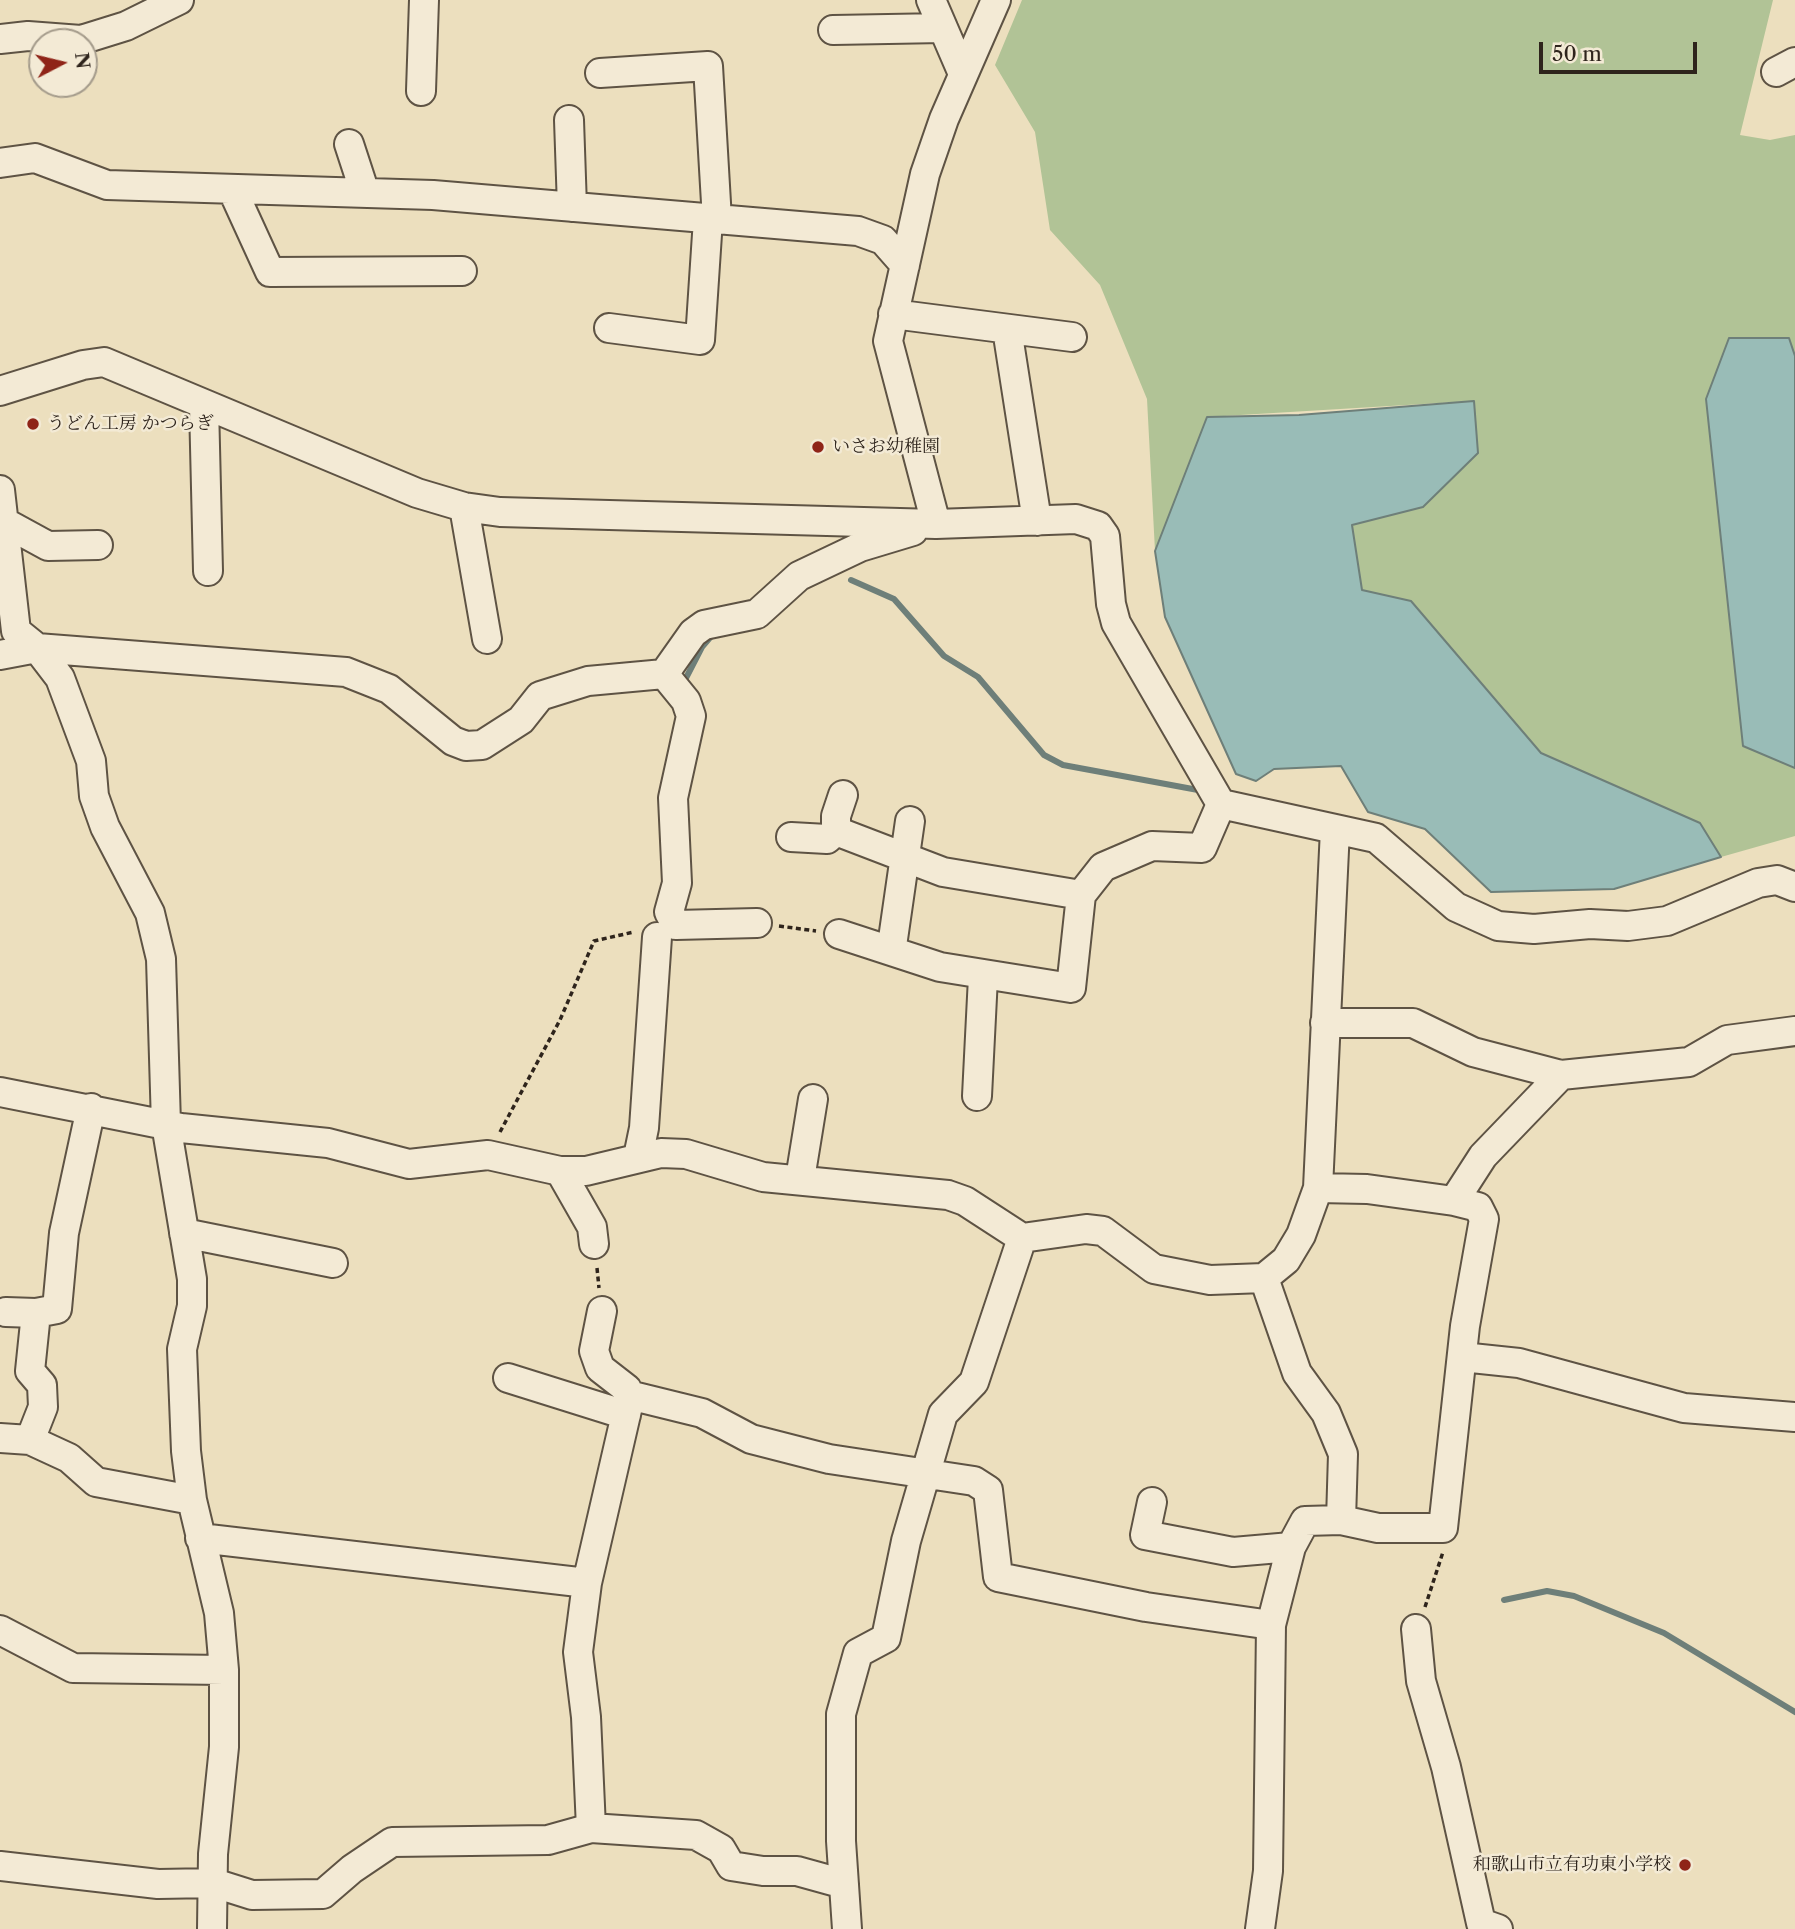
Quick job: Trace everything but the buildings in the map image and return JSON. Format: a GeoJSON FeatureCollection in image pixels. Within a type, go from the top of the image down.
{"type":"FeatureCollection","features":[{"type":"Feature","properties":{"kind":"street"},"geometry":{"type":"LineString","coordinates":[[0,39],[28,36],[81,40],[126,26],[178,0]]}},
{"type":"Feature","properties":{"kind":"street"},"geometry":{"type":"LineString","coordinates":[[421,91],[424,0]]}},
{"type":"Feature","properties":{"kind":"street"},"geometry":{"type":"LineString","coordinates":[[931,0],[963,74]]}},
{"type":"Feature","properties":{"kind":"street"},"geometry":{"type":"LineString","coordinates":[[936,524],[888,341],[925,174],[963,74],[996,0]]}},
{"type":"Feature","properties":{"kind":"street"},"geometry":{"type":"LineString","coordinates":[[833,30],[943,29]]}},
{"type":"Feature","properties":{"kind":"street"},"geometry":{"type":"LineString","coordinates":[[600,73],[709,66],[712,220],[700,340],[609,328]]}},
{"type":"Feature","properties":{"kind":"street"},"geometry":{"type":"LineString","coordinates":[[569,120],[572,207]]}},
{"type":"Feature","properties":{"kind":"street"},"geometry":{"type":"LineString","coordinates":[[349,144],[365,193]]}},
{"type":"Feature","properties":{"kind":"street"},"geometry":{"type":"LineString","coordinates":[[0,163],[35,158],[107,185],[433,195],[858,231],[883,240],[905,265]]}},
{"type":"Feature","properties":{"kind":"street"},"geometry":{"type":"LineString","coordinates":[[232,189],[270,272],[462,271]]}},
{"type":"Feature","properties":{"kind":"street"},"geometry":{"type":"LineString","coordinates":[[893,313],[1072,337]]}},
{"type":"Feature","properties":{"kind":"street"},"geometry":{"type":"LineString","coordinates":[[1007,329],[1037,521]]}},
{"type":"Feature","properties":{"kind":"street"},"geometry":{"type":"LineString","coordinates":[[0,391],[83,365],[104,362],[417,493],[464,507],[653,519],[936,524],[1076,519],[1098,526],[1105,536],[1111,604],[1116,623],[1221,804],[1376,838],[1457,907],[1498,926],[1534,929],[1590,924],[1628,926],[1667,920],[1758,883],[1777,880],[1795,887]]}},
{"type":"Feature","properties":{"kind":"street"},"geometry":{"type":"LineString","coordinates":[[204,405],[208,571]]}},
{"type":"Feature","properties":{"kind":"street"},"geometry":{"type":"LineString","coordinates":[[0,490],[3,537],[16,631],[37,648],[60,678],[91,761],[94,796],[105,827],[150,913],[161,958],[166,1124],[192,1279],[192,1306],[182,1349],[186,1451],[192,1500],[219,1614],[224,1670],[224,1747],[213,1854],[212,1929]]}},
{"type":"Feature","properties":{"kind":"street"},"geometry":{"type":"LineString","coordinates":[[464,507],[487,639]]}},
{"type":"Feature","properties":{"kind":"street"},"geometry":{"type":"LineString","coordinates":[[0,655],[37,648],[346,672],[389,689],[453,741],[466,746],[482,745],[520,720],[540,696],[589,681],[664,674],[693,633],[704,625],[757,614],[799,576],[860,547],[936,524]]}},
{"type":"Feature","properties":{"kind":"street"},"geometry":{"type":"LineString","coordinates":[[3,537],[48,546],[98,545]]}},
{"type":"Feature","properties":{"kind":"street"},"geometry":{"type":"LineString","coordinates":[[664,674],[686,701],[691,716],[673,798],[677,883],[669,912],[676,925],[757,923]]}},
{"type":"Feature","properties":{"kind":"street"},"geometry":{"type":"LineString","coordinates":[[791,837],[827,839],[835,831],[836,816],[843,795]]}},
{"type":"Feature","properties":{"kind":"street"},"geometry":{"type":"LineString","coordinates":[[839,934],[940,967],[1071,988],[1081,895],[1103,867],[1152,846],[1202,848],[1221,804]]}},
{"type":"Feature","properties":{"kind":"street"},"geometry":{"type":"LineString","coordinates":[[893,939],[910,821]]}},
{"type":"Feature","properties":{"kind":"street"},"geometry":{"type":"LineString","coordinates":[[0,1092],[91,1108],[180,1128],[328,1143],[409,1164],[488,1154],[560,1171],[586,1171],[661,1153],[685,1154],[763,1177],[947,1195],[965,1201],[1023,1238],[1086,1229],[1103,1231],[1154,1269],[1210,1279],[1264,1278],[1286,1260],[1301,1235],[1318,1188],[1335,829]]}},
{"type":"Feature","properties":{"kind":"street"},"geometry":{"type":"LineString","coordinates":[[835,831],[943,872],[1081,895]]}},
{"type":"Feature","properties":{"kind":"street"},"geometry":{"type":"LineString","coordinates":[[638,1157],[644,1128],[657,937]]}},
{"type":"Feature","properties":{"kind":"street"},"geometry":{"type":"LineString","coordinates":[[977,1097],[983,976]]}},
{"type":"Feature","properties":{"kind":"street"},"geometry":{"type":"LineString","coordinates":[[1325,1023],[1413,1023],[1473,1052],[1561,1075],[1689,1062],[1727,1040],[1795,1031]]}},
{"type":"Feature","properties":{"kind":"street"},"geometry":{"type":"LineString","coordinates":[[1454,1201],[1482,1156],[1561,1075]]}},
{"type":"Feature","properties":{"kind":"street"},"geometry":{"type":"LineString","coordinates":[[800,1179],[813,1100]]}},
{"type":"Feature","properties":{"kind":"street"},"geometry":{"type":"LineString","coordinates":[[6,1312],[36,1313],[57,1310],[64,1233],[91,1108]]}},
{"type":"Feature","properties":{"kind":"street"},"geometry":{"type":"LineString","coordinates":[[560,1171],[592,1227],[594,1244]]}},
{"type":"Feature","properties":{"kind":"street"},"geometry":{"type":"LineString","coordinates":[[1260,1929],[1268,1871],[1271,1625],[1291,1547],[1305,1521],[1342,1520],[1378,1528],[1443,1528],[1462,1357],[1484,1219],[1478,1207],[1454,1201],[1367,1189],[1318,1188]]}},
{"type":"Feature","properties":{"kind":"street"},"geometry":{"type":"LineString","coordinates":[[184,1233],[333,1263]]}},
{"type":"Feature","properties":{"kind":"street"},"geometry":{"type":"LineString","coordinates":[[847,1929],[841,1841],[841,1714],[858,1653],[886,1638],[906,1541],[943,1414],[974,1382],[1023,1238]]}},
{"type":"Feature","properties":{"kind":"street"},"geometry":{"type":"LineString","coordinates":[[1264,1278],[1297,1373],[1325,1413],[1343,1454],[1342,1520]]}},
{"type":"Feature","properties":{"kind":"street"},"geometry":{"type":"LineString","coordinates":[[591,1828],[586,1717],[579,1652],[587,1583],[628,1406],[626,1389],[600,1368],[594,1351],[602,1311]]}},
{"type":"Feature","properties":{"kind":"street"},"geometry":{"type":"LineString","coordinates":[[30,1440],[43,1407],[42,1385],[30,1371],[36,1313]]}},
{"type":"Feature","properties":{"kind":"street"},"geometry":{"type":"LineString","coordinates":[[1462,1357],[1519,1363],[1684,1408],[1795,1417]]}},
{"type":"Feature","properties":{"kind":"street"},"geometry":{"type":"LineString","coordinates":[[508,1378],[628,1406],[702,1412],[751,1439],[829,1459],[974,1481],[988,1490],[998,1577],[1146,1607],[1271,1625]]}},
{"type":"Feature","properties":{"kind":"street"},"geometry":{"type":"LineString","coordinates":[[0,1438],[30,1440],[69,1458],[96,1482],[192,1500]]}},
{"type":"Feature","properties":{"kind":"street"},"geometry":{"type":"LineString","coordinates":[[1152,1502],[1144,1535],[1233,1552],[1291,1547]]}},
{"type":"Feature","properties":{"kind":"street"},"geometry":{"type":"LineString","coordinates":[[200,1538],[587,1583]]}},
{"type":"Feature","properties":{"kind":"street"},"geometry":{"type":"LineString","coordinates":[[1416,1629],[1421,1681],[1446,1767],[1481,1923],[1498,1929]]}},
{"type":"Feature","properties":{"kind":"street"},"geometry":{"type":"LineString","coordinates":[[0,1630],[73,1668],[224,1670]]}},
{"type":"Feature","properties":{"kind":"street"},"geometry":{"type":"LineString","coordinates":[[0,1866],[158,1884],[214,1883],[252,1895],[323,1894],[352,1869],[392,1842],[548,1840],[591,1828],[696,1835],[721,1849],[731,1866],[763,1871],[797,1871],[844,1884]]}},
{"type":"Feature","properties":{"kind":"path"},"geometry":{"type":"LineString","coordinates":[[488,1154],[560,1020],[594,941],[639,931],[669,912]]}},
{"type":"Feature","properties":{"kind":"path"},"geometry":{"type":"LineString","coordinates":[[757,923],[839,934]]}},
{"type":"Feature","properties":{"kind":"path"},"geometry":{"type":"LineString","coordinates":[[594,1244],[602,1311]]}},
{"type":"Feature","properties":{"kind":"path"},"geometry":{"type":"LineString","coordinates":[[1416,1629],[1444,1548],[1443,1528]]}},
{"type":"Feature","properties":{"kind":"green space"},"geometry":{"type":"Polygon","coordinates":[[[1022,0],[1773,0],[1740,135],[1770,140],[1795,135],[1795,356],[1789,338],[1743,746],[1795,768],[1795,836],[1721,857],[1700,823],[1540,753],[1411,601],[1362,590],[1352,525],[1423,507],[1477,453],[1473,401],[1207,417],[1155,551],[1147,399],[1100,285],[1050,230],[1035,132],[995,65],[1022,0]]]}},
{"type":"Feature","properties":{"kind":"water"},"geometry":{"type":"Polygon","coordinates":[[[1729,338],[1789,338],[1795,356],[1795,768],[1743,746],[1706,399],[1729,338]]]}},
{"type":"Feature","properties":{"kind":"water"},"geometry":{"type":"Polygon","coordinates":[[[1474,401],[1478,453],[1423,507],[1352,525],[1362,590],[1411,601],[1541,753],[1700,823],[1721,857],[1614,889],[1491,892],[1425,829],[1368,812],[1341,766],[1274,769],[1256,781],[1236,774],[1165,617],[1155,551],[1207,417],[1299,415],[1474,401]]]}},
{"type":"Feature","properties":{"kind":"waterway"},"geometry":{"type":"LineString","coordinates":[[851,580],[894,599],[944,656],[978,677],[1044,755],[1063,765],[1198,790]]}},
{"type":"Feature","properties":{"kind":"waterway"},"geometry":{"type":"LineString","coordinates":[[686,678],[702,647],[714,633]]}},
{"type":"Feature","properties":{"kind":"waterway"},"geometry":{"type":"LineString","coordinates":[[1504,1600],[1547,1591],[1574,1596],[1664,1633],[1795,1712]]}},
{"type":"Feature","properties":{"kind":"place","name":"うどん工房 かつらぎ"},"geometry":{"type":"Point","coordinates":[33,424]}},
{"type":"Feature","properties":{"kind":"place","name":"いさお幼稚園"},"geometry":{"type":"Point","coordinates":[818,447]}},
{"type":"Feature","properties":{"kind":"place","name":"和歌山市立有功東小学校"},"geometry":{"type":"Point","coordinates":[1685,1865]}}]}
